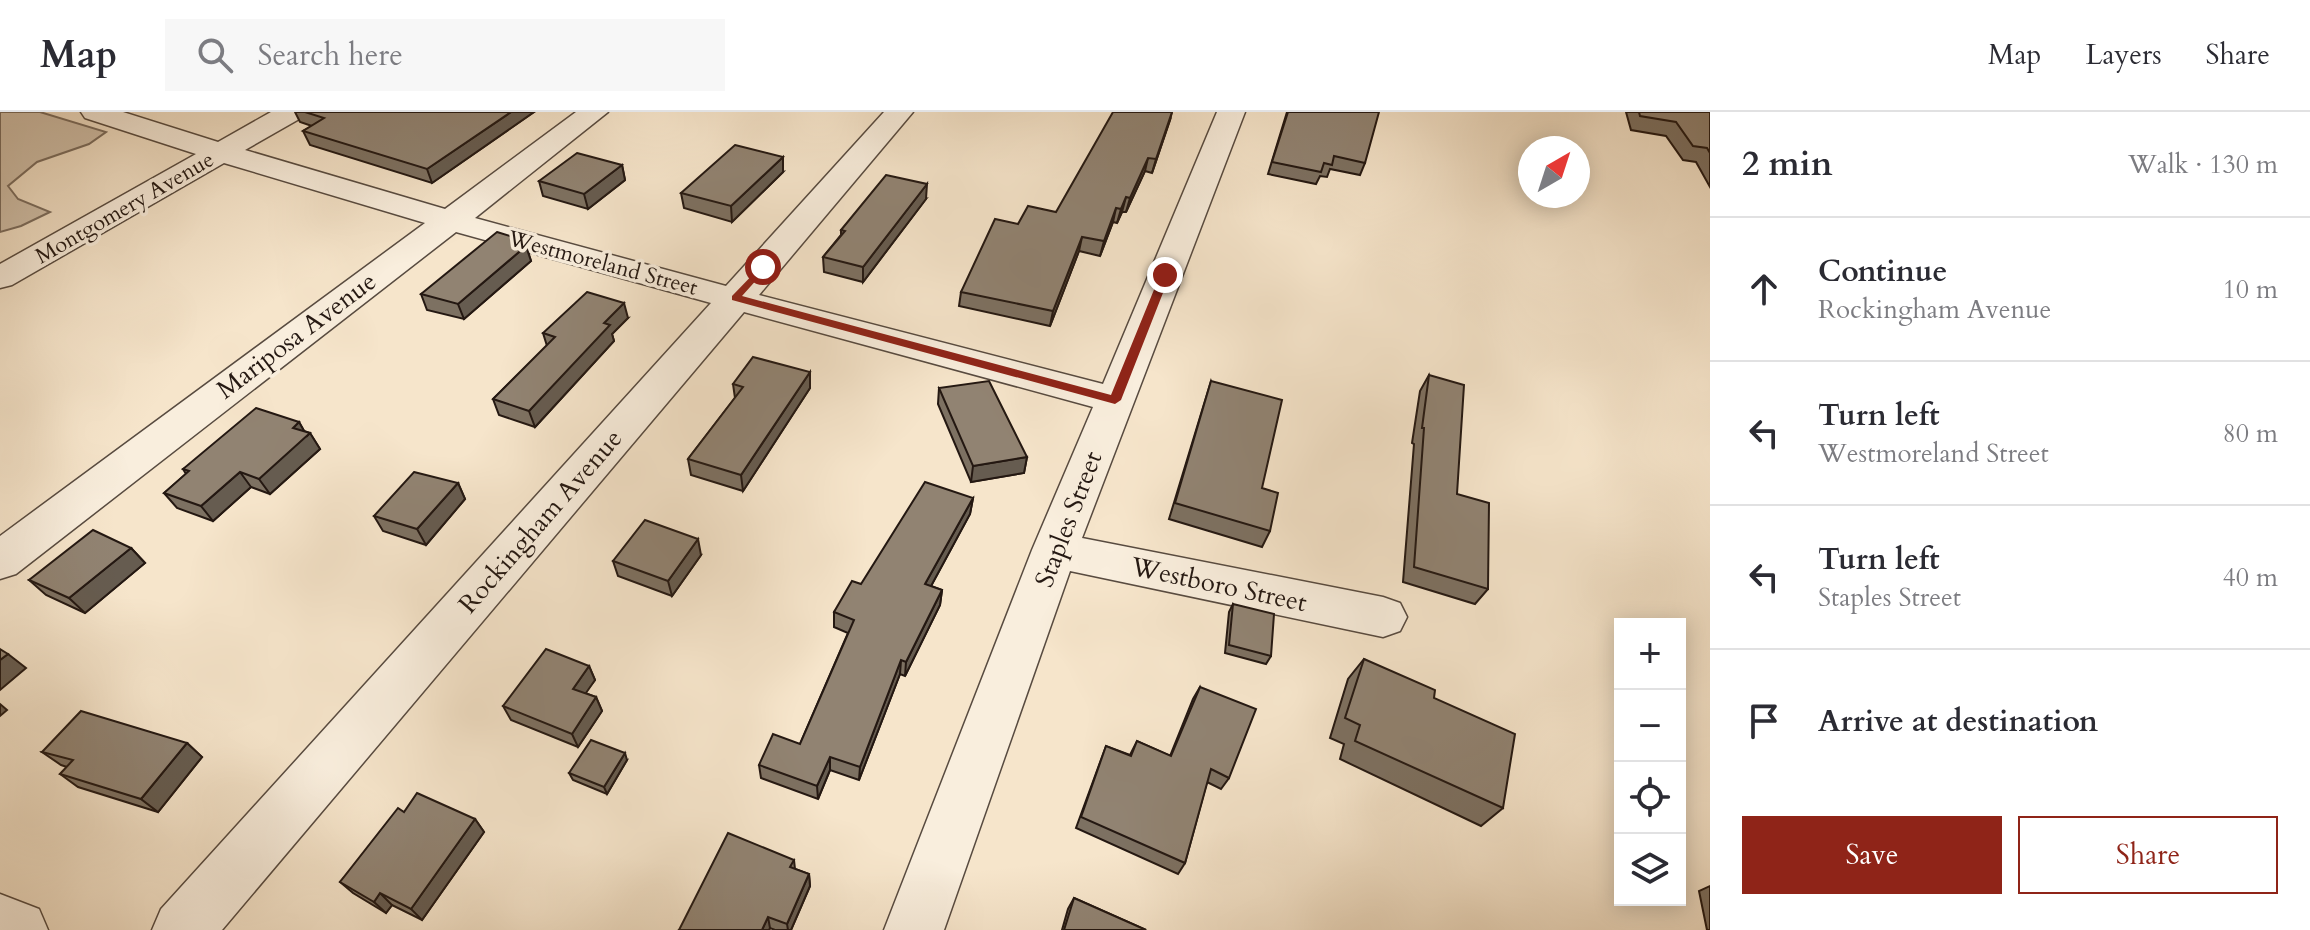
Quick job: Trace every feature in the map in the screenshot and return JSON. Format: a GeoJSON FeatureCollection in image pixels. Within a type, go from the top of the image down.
{"type":"FeatureCollection","features":[{"type":"Feature","properties":{"kind":"street","name":"Westmoreland Street"},"geometry":{"type":"LineString","coordinates":[[95,112],[218,153],[447,220],[1115,400]]}},
{"type":"Feature","properties":{"kind":"street","name":"Montgomery Avenue"},"geometry":{"type":"LineString","coordinates":[[0,278],[291,112]]}},
{"type":"Feature","properties":{"kind":"street","name":"Mariposa Avenue"},"geometry":{"type":"LineString","coordinates":[[0,561],[447,220],[594,112]]}},
{"type":"Feature","properties":{"kind":"street","name":"Rockingham Avenue"},"geometry":{"type":"LineString","coordinates":[[182,930],[899,112]]}},
{"type":"Feature","properties":{"kind":"street","name":"Staples Street"},"geometry":{"type":"LineString","coordinates":[[914,930],[1055,550],[1231,112]]}},
{"type":"Feature","properties":{"kind":"street","name":"Westboro Street"},"geometry":{"type":"LineString","coordinates":[[1055,550],[1383,617]]}},
{"type":"Feature","properties":{"kind":"street"},"geometry":{"type":"LineString","coordinates":[[0,924],[18,930]]}},
{"type":"Feature","properties":{"kind":"shaded area"},"geometry":{"type":"Polygon","coordinates":[[[0,112],[40,112],[106,132],[89,144],[37,162],[8,186],[18,199],[50,212],[0,232],[0,112]]]}},
{"type":"Feature","properties":{"kind":"building"},"geometry":{"type":"Polygon","coordinates":[[[305,112],[511,112],[427,169],[303,131],[324,118],[305,112]]]}},
{"type":"Feature","properties":{"kind":"building"},"geometry":{"type":"Polygon","coordinates":[[[1113,112],[1172,112],[1156,159],[1148,158],[1130,198],[1126,197],[1121,209],[1116,208],[1104,241],[1082,237],[1053,311],[961,292],[995,219],[1018,224],[1028,206],[1056,212],[1113,112]]]}},
{"type":"Feature","properties":{"kind":"building"},"geometry":{"type":"Polygon","coordinates":[[[1288,112],[1379,112],[1365,163],[1334,156],[1332,165],[1324,163],[1321,172],[1272,162],[1288,112]]]}},
{"type":"Feature","properties":{"kind":"building"},"geometry":{"type":"Polygon","coordinates":[[[1639,112],[1710,112],[1710,153],[1707,148],[1693,146],[1676,122],[1640,116],[1639,112]]]}},
{"type":"Feature","properties":{"kind":"building"},"geometry":{"type":"Polygon","coordinates":[[[735,145],[783,157],[731,206],[681,193],[735,145]]]}},
{"type":"Feature","properties":{"kind":"building"},"geometry":{"type":"Polygon","coordinates":[[[577,153],[622,165],[584,194],[539,181],[577,153]]]}},
{"type":"Feature","properties":{"kind":"building"},"geometry":{"type":"Polygon","coordinates":[[[886,175],[927,184],[863,267],[823,257],[845,231],[841,230],[886,175]]]}},
{"type":"Feature","properties":{"kind":"building"},"geometry":{"type":"Polygon","coordinates":[[[497,232],[520,239],[526,246],[458,304],[421,294],[497,232]]]}},
{"type":"Feature","properties":{"kind":"building"},"geometry":{"type":"Polygon","coordinates":[[[587,292],[624,303],[604,323],[610,325],[529,411],[493,399],[555,337],[543,333],[587,292]]]}},
{"type":"Feature","properties":{"kind":"building"},"geometry":{"type":"Polygon","coordinates":[[[753,357],[810,372],[741,475],[688,459],[743,387],[733,384],[753,357]]]}},
{"type":"Feature","properties":{"kind":"building"},"geometry":{"type":"Polygon","coordinates":[[[1429,375],[1464,385],[1457,494],[1489,503],[1488,589],[1414,567],[1422,428],[1429,375]]]}},
{"type":"Feature","properties":{"kind":"building"},"geometry":{"type":"Polygon","coordinates":[[[989,381],[1027,457],[973,466],[939,388],[989,381]]]}},
{"type":"Feature","properties":{"kind":"building"},"geometry":{"type":"Polygon","coordinates":[[[1211,381],[1282,400],[1262,488],[1278,493],[1270,531],[1175,503],[1211,381]]]}},
{"type":"Feature","properties":{"kind":"building"},"geometry":{"type":"Polygon","coordinates":[[[256,408],[299,422],[293,428],[310,433],[259,479],[240,472],[201,506],[164,493],[189,471],[183,469],[256,408]]]}},
{"type":"Feature","properties":{"kind":"building"},"geometry":{"type":"Polygon","coordinates":[[[414,472],[458,483],[417,529],[374,516],[414,472]]]}},
{"type":"Feature","properties":{"kind":"building"},"geometry":{"type":"Polygon","coordinates":[[[925,482],[973,498],[925,584],[942,590],[906,662],[901,660],[860,767],[830,757],[817,786],[759,765],[773,734],[800,744],[854,620],[834,612],[852,581],[861,584],[925,482]]]}},
{"type":"Feature","properties":{"kind":"building"},"geometry":{"type":"Polygon","coordinates":[[[645,520],[698,539],[668,581],[613,561],[645,520]]]}},
{"type":"Feature","properties":{"kind":"building"},"geometry":{"type":"Polygon","coordinates":[[[93,530],[131,548],[69,598],[29,580],[93,530]]]}},
{"type":"Feature","properties":{"kind":"building"},"geometry":{"type":"Polygon","coordinates":[[[1233,604],[1274,614],[1271,656],[1229,645],[1233,604]]]}},
{"type":"Feature","properties":{"kind":"building"},"geometry":{"type":"Polygon","coordinates":[[[0,649],[8,654],[0,660],[0,649]]]}},
{"type":"Feature","properties":{"kind":"building"},"geometry":{"type":"Polygon","coordinates":[[[546,649],[589,666],[573,689],[596,697],[572,734],[503,706],[546,649]]]}},
{"type":"Feature","properties":{"kind":"building"},"geometry":{"type":"Polygon","coordinates":[[[1364,659],[1435,690],[1434,698],[1515,734],[1503,808],[1355,741],[1360,725],[1345,718],[1364,659]]]}},
{"type":"Feature","properties":{"kind":"building"},"geometry":{"type":"Polygon","coordinates":[[[1200,687],[1256,709],[1229,778],[1211,769],[1185,863],[1081,817],[1106,746],[1131,756],[1137,741],[1171,756],[1200,687]]]}},
{"type":"Feature","properties":{"kind":"building"},"geometry":{"type":"Polygon","coordinates":[[[81,711],[187,743],[141,799],[60,774],[73,760],[42,752],[81,711]]]}},
{"type":"Feature","properties":{"kind":"building"},"geometry":{"type":"Polygon","coordinates":[[[591,740],[625,753],[604,787],[569,773],[591,740]]]}},
{"type":"Feature","properties":{"kind":"building"},"geometry":{"type":"Polygon","coordinates":[[[417,793],[475,819],[411,909],[380,893],[374,902],[340,882],[398,808],[404,812],[417,793]]]}},
{"type":"Feature","properties":{"kind":"building"},"geometry":{"type":"Polygon","coordinates":[[[728,833],[794,860],[790,867],[809,874],[787,924],[768,917],[762,930],[679,930],[728,833]]]}},
{"type":"Feature","properties":{"kind":"building"},"geometry":{"type":"Polygon","coordinates":[[[1074,898],[1146,930],[1064,930],[1074,898]]]}},
{"type":"Feature","properties":{"kind":"route"},"geometry":{"type":"LineString","coordinates":[[763,267],[735,298],[1115,400],[1165,275]]}}]}
